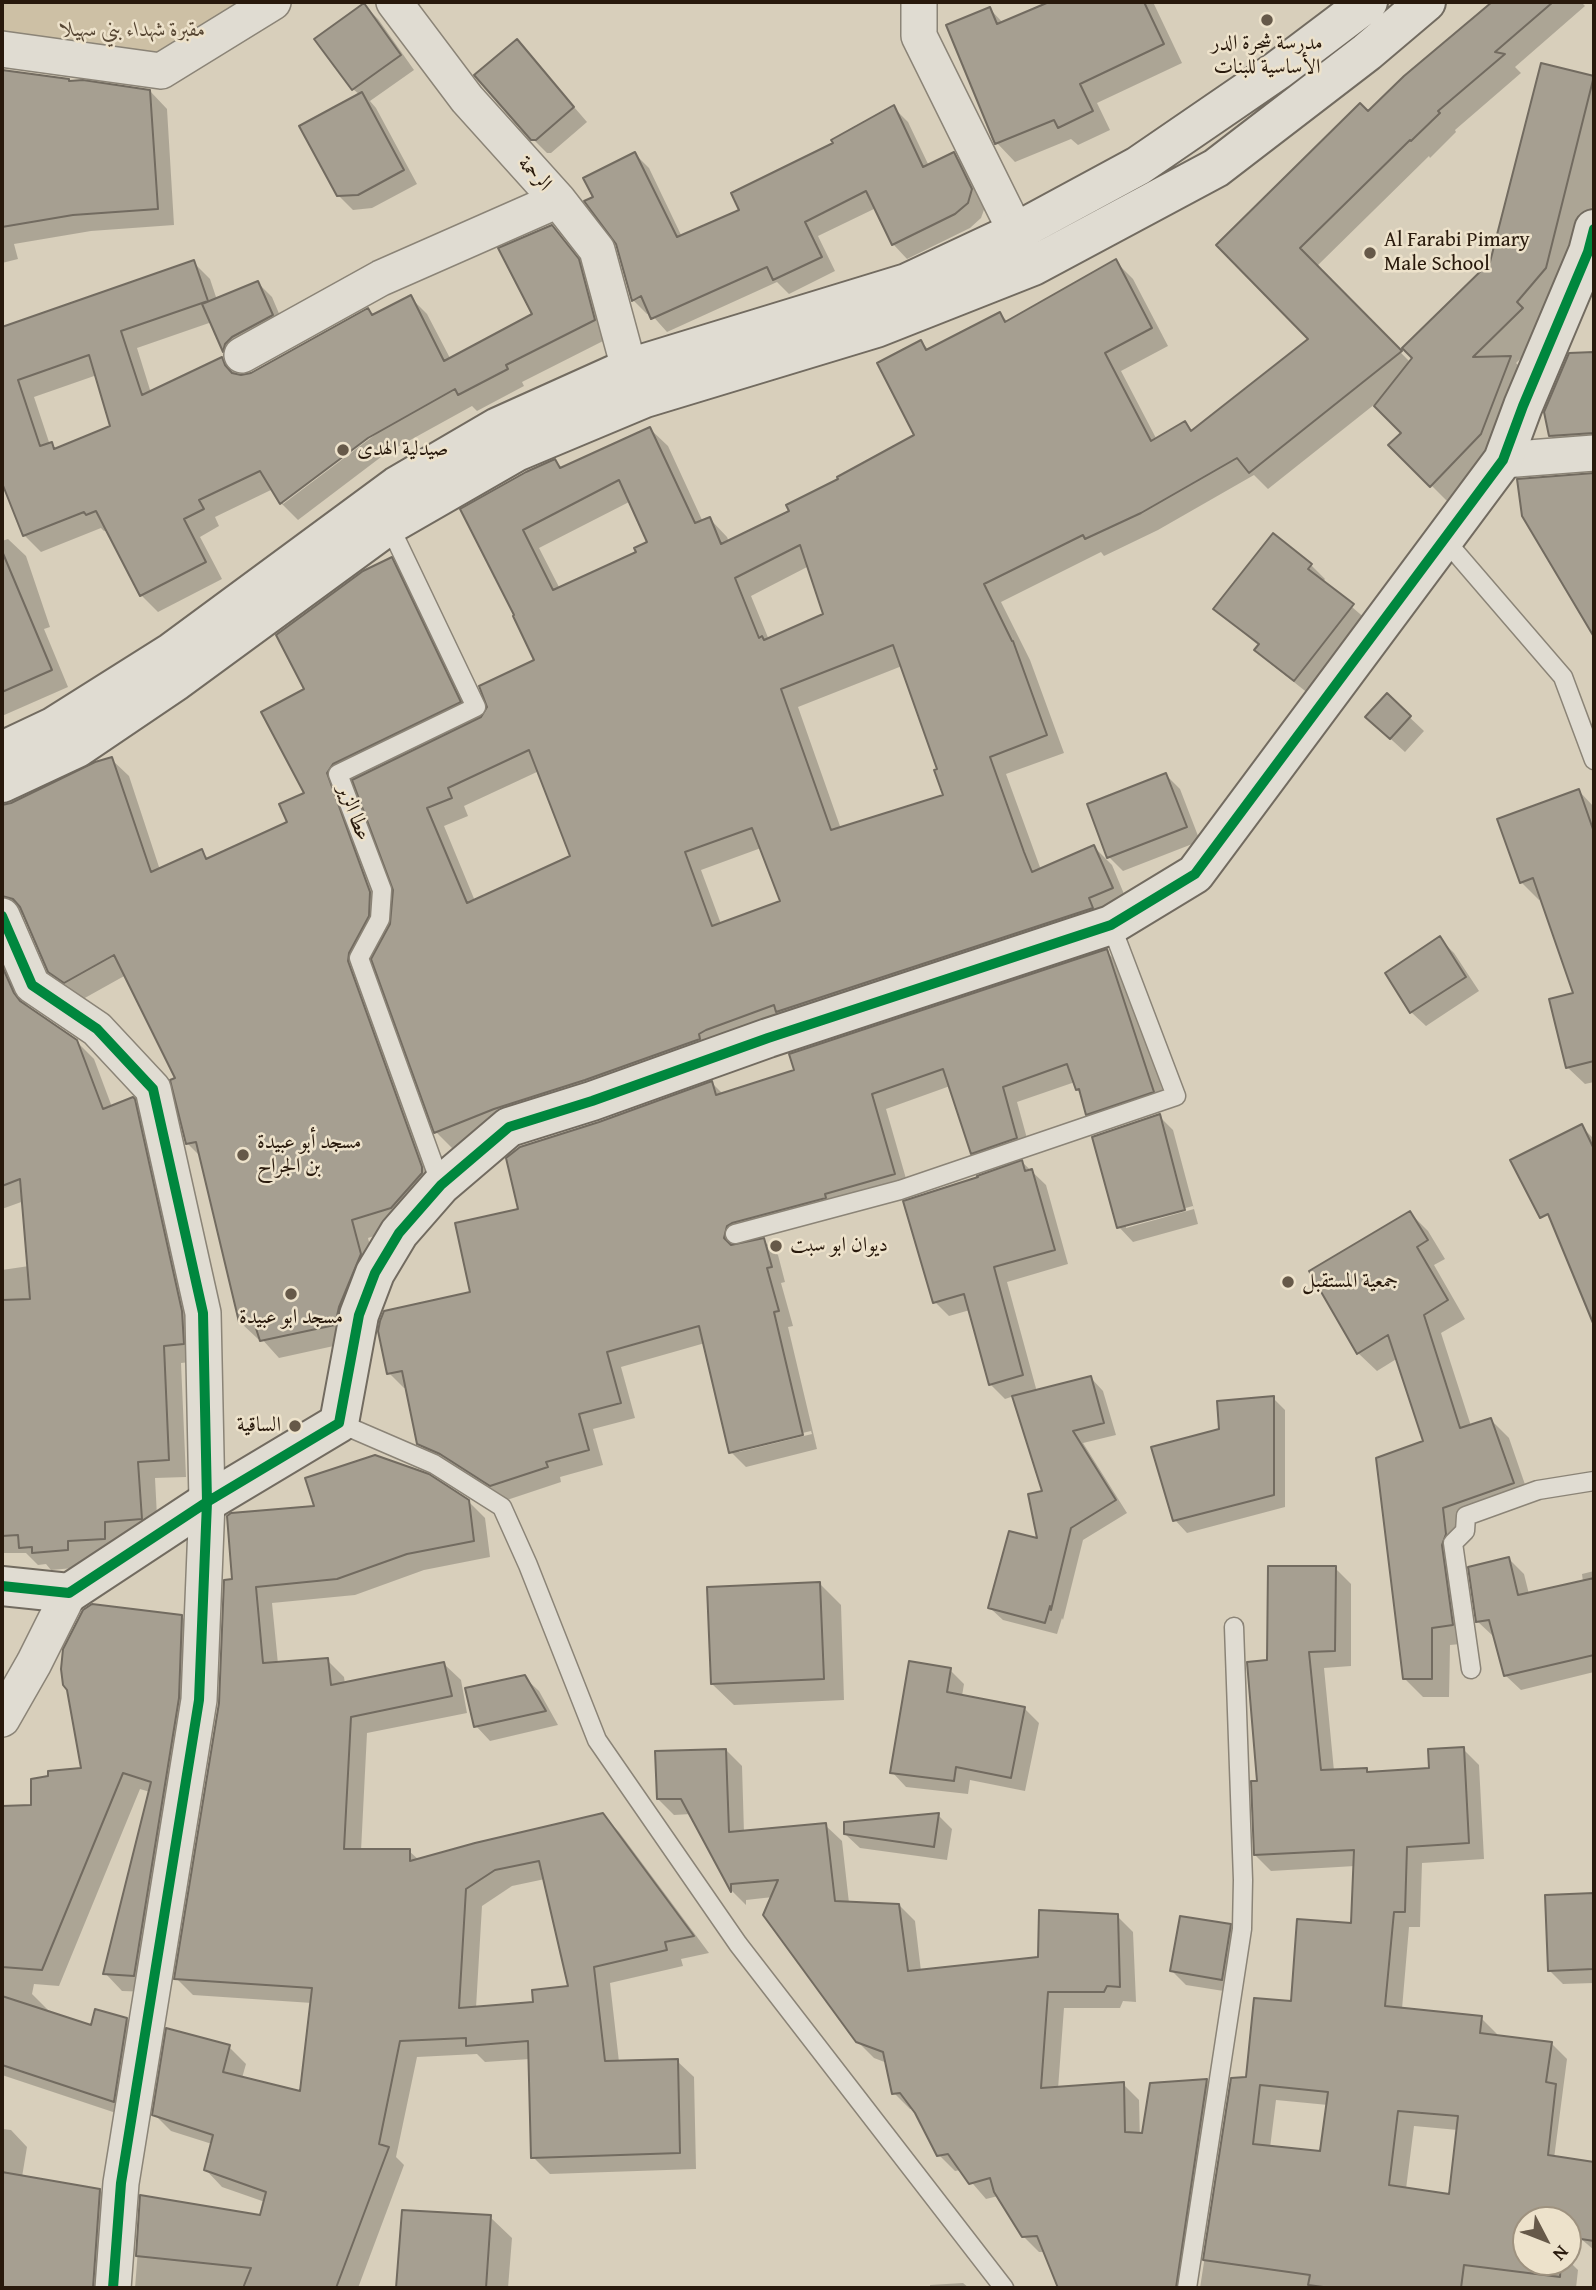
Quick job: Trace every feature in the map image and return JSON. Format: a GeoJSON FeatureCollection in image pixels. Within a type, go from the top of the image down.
{"type":"FeatureCollection","features":[{"type":"Feature","properties":{"kind":"main road"},"geometry":{"type":"LineString","coordinates":[[2,751],[53,727],[172,652],[397,486],[498,427],[629,368],[907,283],[1016,232],[1138,166],[1278,70],[1368,2]]}},
{"type":"Feature","properties":{"kind":"main road"},"geometry":{"type":"LineString","coordinates":[[2,783],[77,748],[176,681],[389,525],[516,452],[645,398],[876,328],[1033,266],[1216,168],[1367,52],[1426,2]]}},
{"type":"Feature","properties":{"kind":"main road"},"geometry":{"type":"LineString","coordinates":[[2,1586],[69,1593],[207,1502],[339,1423],[359,1315],[375,1273],[398,1233],[441,1185],[509,1126],[593,1101],[768,1038],[1111,925],[1195,874],[1503,460],[1592,243]]}},
{"type":"Feature","properties":{"kind":"street"},"geometry":{"type":"LineString","coordinates":[[2,49],[160,71],[273,2]]}},
{"type":"Feature","properties":{"kind":"street","name":"الرحمة"},"geometry":{"type":"LineString","coordinates":[[394,2],[467,99],[558,201],[597,250],[629,368]]}},
{"type":"Feature","properties":{"kind":"street"},"geometry":{"type":"LineString","coordinates":[[919,2],[919,36],[1016,232]]}},
{"type":"Feature","properties":{"kind":"street"},"geometry":{"type":"LineString","coordinates":[[242,355],[381,278],[558,201]]}},
{"type":"Feature","properties":{"kind":"street"},"geometry":{"type":"LineString","coordinates":[[1503,460],[1594,453]]}},
{"type":"Feature","properties":{"kind":"street"},"geometry":{"type":"LineString","coordinates":[[2,916],[32,985],[97,1029],[153,1089],[203,1313],[207,1502],[199,1700],[121,2183],[113,2288]]}},
{"type":"Feature","properties":{"kind":"street"},"geometry":{"type":"LineString","coordinates":[[2,1719],[69,1593]]}},
{"type":"Feature","properties":{"kind":"lane","name":"عطا الزير"},"geometry":{"type":"LineString","coordinates":[[389,525],[476,707],[338,774],[382,890],[380,919],[359,958],[441,1185]]}},
{"type":"Feature","properties":{"kind":"lane"},"geometry":{"type":"LineString","coordinates":[[1445,540],[1563,677],[1594,760]]}},
{"type":"Feature","properties":{"kind":"lane"},"geometry":{"type":"LineString","coordinates":[[735,1234],[900,1190],[1176,1096],[1111,925]]}},
{"type":"Feature","properties":{"kind":"lane"},"geometry":{"type":"LineString","coordinates":[[339,1423],[434,1464],[502,1507],[528,1565],[597,1740],[738,1944],[1004,2288]]}},
{"type":"Feature","properties":{"kind":"lane"},"geometry":{"type":"LineString","coordinates":[[1471,1669],[1453,1542],[1465,1531],[1466,1516],[1538,1490],[1594,1481]]}},
{"type":"Feature","properties":{"kind":"lane"},"geometry":{"type":"LineString","coordinates":[[1187,2288],[1242,1929],[1243,1880],[1234,1627]]}},
{"type":"Feature","properties":{"kind":"green space","name":"مقبرة شهداء بني سهيلا"},"geometry":{"type":"Polygon","coordinates":[[[2,2],[239,2],[139,63],[2,38],[2,2]]]}},
{"type":"Feature","properties":{"kind":"building"},"geometry":{"type":"Polygon","coordinates":[[[1049,2],[1144,2],[1164,44],[1080,84],[1093,111],[1058,128],[1054,120],[995,144],[946,25],[990,7],[997,24],[1049,2]]]}},
{"type":"Feature","properties":{"kind":"building"},"geometry":{"type":"Polygon","coordinates":[[[1492,2],[1553,2],[1495,52],[1505,54],[1438,111],[1440,113],[1300,248],[1402,351],[1249,473],[1237,458],[1141,513],[1085,539],[1083,535],[984,584],[1013,641],[1047,735],[990,757],[1032,872],[1094,845],[1113,888],[1089,898],[1093,908],[776,1012],[774,1005],[706,1030],[699,1034],[700,1039],[494,1109],[434,1133],[371,959],[390,924],[393,890],[352,780],[481,717],[487,707],[479,686],[534,660],[460,509],[555,459],[560,468],[650,427],[695,523],[710,517],[721,544],[789,511],[786,505],[838,479],[837,477],[914,435],[877,363],[921,340],[926,350],[1000,312],[1005,322],[1116,259],[1152,328],[1105,353],[1151,441],[1185,421],[1191,431],[1308,339],[1216,245],[1360,103],[1368,111],[1404,76],[1492,2]],[[619,480],[523,530],[553,590],[636,552],[634,548],[647,542],[619,480]],[[800,545],[735,578],[759,638],[762,636],[764,640],[823,614],[800,545]],[[893,645],[781,689],[831,830],[943,795],[934,770],[937,769],[893,645]],[[529,750],[448,788],[452,798],[427,808],[467,903],[570,856],[529,750]],[[752,828],[685,852],[712,926],[780,901],[752,828]]]}},
{"type":"Feature","properties":{"kind":"building"},"geometry":{"type":"Polygon","coordinates":[[[364,3],[401,55],[352,90],[314,39],[364,3]]]}},
{"type":"Feature","properties":{"kind":"building"},"geometry":{"type":"Polygon","coordinates":[[[517,39],[574,107],[536,140],[531,140],[474,75],[517,39]]]}},
{"type":"Feature","properties":{"kind":"building"},"geometry":{"type":"Polygon","coordinates":[[[1541,63],[1594,76],[1546,268],[1517,302],[1523,308],[1473,357],[1511,356],[1481,434],[1430,487],[1388,445],[1401,433],[1374,406],[1412,358],[1402,348],[1490,262],[1541,63]]]}},
{"type":"Feature","properties":{"kind":"building"},"geometry":{"type":"Polygon","coordinates":[[[2,70],[150,90],[158,209],[73,215],[2,227],[2,70]]]}},
{"type":"Feature","properties":{"kind":"building"},"geometry":{"type":"Polygon","coordinates":[[[362,92],[404,170],[358,195],[337,196],[299,126],[362,92]]]}},
{"type":"Feature","properties":{"kind":"building"},"geometry":{"type":"Polygon","coordinates":[[[894,105],[923,167],[954,152],[972,189],[968,203],[955,214],[892,245],[866,191],[805,222],[822,257],[773,280],[767,267],[651,319],[641,296],[632,301],[616,244],[584,201],[593,197],[583,178],[635,152],[677,237],[739,210],[731,193],[833,143],[831,140],[894,105]]]}},
{"type":"Feature","properties":{"kind":"building"},"geometry":{"type":"Polygon","coordinates":[[[552,225],[579,259],[595,320],[506,365],[508,369],[458,395],[455,389],[368,438],[280,504],[260,471],[199,500],[204,509],[184,519],[206,562],[140,596],[96,511],[86,515],[84,512],[23,536],[2,483],[2,327],[194,260],[208,301],[121,331],[142,395],[222,357],[232,373],[251,373],[368,308],[372,315],[411,295],[444,361],[532,314],[498,248],[552,225]],[[89,355],[18,380],[40,446],[52,442],[54,449],[110,426],[89,355]]]}},
{"type":"Feature","properties":{"kind":"building"},"geometry":{"type":"Polygon","coordinates":[[[258,281],[273,315],[232,337],[225,344],[223,352],[202,304],[258,281]]]}},
{"type":"Feature","properties":{"kind":"building"},"geometry":{"type":"Polygon","coordinates":[[[1594,352],[1594,433],[1549,436],[1544,412],[1569,353],[1594,352]]]}},
{"type":"Feature","properties":{"kind":"building"},"geometry":{"type":"Polygon","coordinates":[[[1594,473],[1594,637],[1522,516],[1517,479],[1594,473]]]}},
{"type":"Feature","properties":{"kind":"building"},"geometry":{"type":"Polygon","coordinates":[[[1273,533],[1312,564],[1308,569],[1354,604],[1294,681],[1254,650],[1259,644],[1213,609],[1273,533]]]}},
{"type":"Feature","properties":{"kind":"building"},"geometry":{"type":"Polygon","coordinates":[[[2,551],[52,670],[2,692],[2,551]]]}},
{"type":"Feature","properties":{"kind":"building"},"geometry":{"type":"Polygon","coordinates":[[[392,557],[461,702],[333,764],[327,773],[370,892],[369,916],[349,953],[348,961],[422,1173],[391,1208],[352,1220],[361,1254],[339,1307],[335,1325],[260,1341],[253,1319],[239,1322],[196,1142],[186,1144],[170,1080],[175,1078],[114,955],[64,983],[48,972],[20,907],[13,899],[2,896],[2,805],[95,762],[112,757],[151,872],[202,849],[206,859],[287,822],[279,804],[304,793],[261,712],[304,689],[276,635],[363,571],[392,557]]]}},
{"type":"Feature","properties":{"kind":"building"},"geometry":{"type":"Polygon","coordinates":[[[1387,693],[1411,716],[1390,739],[1365,717],[1387,693]]]}},
{"type":"Feature","properties":{"kind":"building"},"geometry":{"type":"Polygon","coordinates":[[[1166,773],[1187,827],[1107,858],[1087,804],[1166,773]]]}},
{"type":"Feature","properties":{"kind":"building"},"geometry":{"type":"Polygon","coordinates":[[[1579,789],[1594,832],[1594,1061],[1566,1068],[1549,999],[1573,993],[1533,878],[1520,883],[1497,819],[1579,789]]]}},
{"type":"Feature","properties":{"kind":"building"},"geometry":{"type":"Polygon","coordinates":[[[1440,936],[1466,977],[1410,1013],[1385,973],[1440,936]]]}},
{"type":"Feature","properties":{"kind":"building"},"geometry":{"type":"Polygon","coordinates":[[[1107,949],[1154,1092],[1086,1115],[1079,1089],[1076,1090],[1067,1064],[1003,1087],[1017,1138],[971,1154],[943,1069],[872,1094],[895,1174],[825,1194],[826,1198],[727,1226],[724,1238],[731,1245],[764,1238],[772,1267],[767,1268],[779,1311],[774,1312],[803,1435],[729,1453],[699,1326],[607,1352],[621,1403],[579,1414],[589,1450],[546,1462],[548,1467],[490,1486],[440,1454],[417,1444],[402,1371],[387,1374],[378,1331],[380,1321],[384,1311],[470,1292],[455,1223],[518,1209],[506,1158],[520,1147],[712,1081],[716,1095],[794,1070],[789,1054],[1107,949]]]}},
{"type":"Feature","properties":{"kind":"building"},"geometry":{"type":"Polygon","coordinates":[[[2,966],[20,1001],[77,1040],[103,1109],[133,1097],[135,1099],[182,1311],[184,1344],[164,1346],[169,1460],[138,1462],[142,1519],[105,1522],[105,1539],[68,1541],[68,1550],[32,1553],[32,1547],[19,1548],[18,1535],[2,1536],[2,1300],[30,1299],[20,1179],[2,1186],[2,966]]]}},
{"type":"Feature","properties":{"kind":"building"},"geometry":{"type":"Polygon","coordinates":[[[1160,1114],[1185,1210],[1117,1228],[1092,1137],[1160,1114]]]}},
{"type":"Feature","properties":{"kind":"building"},"geometry":{"type":"Polygon","coordinates":[[[1582,1124],[1594,1149],[1593,1323],[1548,1214],[1540,1218],[1510,1160],[1582,1124]]]}},
{"type":"Feature","properties":{"kind":"building"},"geometry":{"type":"Polygon","coordinates":[[[1022,1160],[1025,1171],[1032,1169],[1055,1250],[994,1267],[1023,1375],[989,1385],[964,1294],[933,1303],[903,1201],[1022,1160]]]}},
{"type":"Feature","properties":{"kind":"building"},"geometry":{"type":"Polygon","coordinates":[[[1410,1211],[1428,1240],[1417,1247],[1448,1300],[1424,1315],[1460,1428],[1491,1418],[1514,1483],[1443,1508],[1446,1534],[1442,1545],[1453,1625],[1432,1628],[1432,1679],[1403,1679],[1376,1458],[1423,1441],[1388,1335],[1357,1354],[1309,1271],[1410,1211]]]}},
{"type":"Feature","properties":{"kind":"building"},"geometry":{"type":"Polygon","coordinates":[[[1091,1376],[1104,1423],[1073,1431],[1116,1500],[1071,1528],[1051,1610],[1050,1606],[1045,1623],[988,1608],[1009,1531],[1037,1538],[1028,1494],[1042,1491],[1012,1396],[1091,1376]]]}},
{"type":"Feature","properties":{"kind":"building"},"geometry":{"type":"Polygon","coordinates":[[[1274,1396],[1274,1495],[1173,1521],[1151,1447],[1219,1429],[1217,1401],[1274,1396]]]}},
{"type":"Feature","properties":{"kind":"building"},"geometry":{"type":"Polygon","coordinates":[[[375,1455],[429,1474],[469,1500],[474,1541],[407,1554],[337,1579],[256,1587],[263,1663],[328,1658],[331,1685],[444,1662],[452,1696],[351,1717],[344,1849],[410,1849],[410,1861],[603,1813],[694,1936],[665,1942],[667,1950],[594,1967],[605,2061],[678,2059],[680,2153],[531,2158],[528,2041],[466,2046],[466,2038],[400,2041],[379,2144],[389,2147],[336,2288],[243,2288],[251,2268],[136,2256],[140,2195],[260,2215],[266,2192],[204,2170],[213,2135],[152,2115],[166,2028],[230,2045],[223,2072],[300,2091],[312,1988],[174,1979],[219,1703],[224,1580],[232,1579],[227,1516],[231,1513],[314,1506],[305,1478],[375,1455]],[[539,1861],[495,1870],[466,1889],[459,2008],[533,2002],[532,1990],[568,1986],[539,1861]]]}},
{"type":"Feature","properties":{"kind":"building"},"geometry":{"type":"Polygon","coordinates":[[[1509,1557],[1518,1595],[1594,1578],[1594,1655],[1504,1676],[1489,1620],[1476,1622],[1468,1567],[1509,1557]]]}},
{"type":"Feature","properties":{"kind":"building"},"geometry":{"type":"Polygon","coordinates":[[[1268,1566],[1336,1566],[1335,1651],[1309,1652],[1321,1770],[1367,1768],[1367,1772],[1429,1768],[1428,1749],[1464,1747],[1469,1843],[1407,1847],[1405,1912],[1394,1912],[1385,2006],[1482,2016],[1480,2033],[1552,2042],[1546,2082],[1556,2084],[1548,2155],[1594,2162],[1594,2241],[1582,2239],[1582,2206],[1512,2206],[1512,2271],[1464,2265],[1461,2288],[1331,2288],[1308,2285],[1310,2275],[1203,2260],[1231,2078],[1246,2077],[1254,1998],[1291,2001],[1297,1919],[1351,1923],[1354,1850],[1254,1855],[1251,1781],[1257,1781],[1247,1662],[1267,1660],[1268,1566]],[[1260,2085],[1253,2144],[1320,2151],[1328,2092],[1260,2085]],[[1398,2111],[1389,2185],[1449,2194],[1458,2116],[1398,2111]]]}},
{"type":"Feature","properties":{"kind":"building"},"geometry":{"type":"Polygon","coordinates":[[[820,1582],[824,1679],[711,1684],[707,1587],[820,1582]]]}},
{"type":"Feature","properties":{"kind":"building"},"geometry":{"type":"Polygon","coordinates":[[[92,1604],[182,1615],[179,1698],[134,1976],[103,1974],[151,1782],[123,1773],[42,1970],[2,1967],[2,1806],[31,1805],[31,1779],[48,1776],[48,1771],[81,1768],[61,1669],[63,1649],[83,1610],[92,1604]]]}},
{"type":"Feature","properties":{"kind":"building"},"geometry":{"type":"Polygon","coordinates":[[[909,1661],[951,1668],[947,1692],[1025,1707],[1011,1778],[956,1767],[954,1781],[890,1773],[909,1661]]]}},
{"type":"Feature","properties":{"kind":"building"},"geometry":{"type":"Polygon","coordinates":[[[525,1675],[546,1711],[474,1727],[465,1688],[525,1675]]]}},
{"type":"Feature","properties":{"kind":"building"},"geometry":{"type":"Polygon","coordinates":[[[726,1749],[729,1832],[826,1823],[835,1901],[899,1904],[908,1971],[1038,1957],[1039,1910],[1118,1914],[1120,1987],[1107,1986],[1104,1992],[1048,1992],[1041,2088],[1124,2082],[1125,2132],[1142,2133],[1150,2083],[1207,2079],[1176,2288],[1058,2288],[1037,2236],[1022,2237],[994,2192],[990,2178],[969,2184],[948,2154],[937,2156],[915,2113],[900,2093],[892,2094],[883,2052],[856,2042],[763,1915],[778,1880],[731,1884],[731,1892],[681,1799],[657,1799],[655,1751],[726,1749]]]}},
{"type":"Feature","properties":{"kind":"building"},"geometry":{"type":"Polygon","coordinates":[[[939,1813],[934,1847],[844,1834],[844,1822],[939,1813]]]}},
{"type":"Feature","properties":{"kind":"building"},"geometry":{"type":"Polygon","coordinates":[[[1594,1893],[1594,1969],[1548,1971],[1545,1895],[1594,1893]]]}},
{"type":"Feature","properties":{"kind":"building"},"geometry":{"type":"Polygon","coordinates":[[[1180,1916],[1231,1924],[1222,1980],[1170,1971],[1180,1916]]]}},
{"type":"Feature","properties":{"kind":"building"},"geometry":{"type":"Polygon","coordinates":[[[2,1996],[91,2025],[95,2009],[127,2018],[114,2102],[2,2065],[2,1996]]]}},
{"type":"Feature","properties":{"kind":"building"},"geometry":{"type":"Polygon","coordinates":[[[2,2172],[100,2189],[93,2288],[2,2288],[2,2172]]]}},
{"type":"Feature","properties":{"kind":"building"},"geometry":{"type":"Polygon","coordinates":[[[402,2210],[491,2215],[486,2288],[396,2288],[402,2210]]]}},
{"type":"Feature","properties":{"kind":"cycle path"},"geometry":{"type":"LineString","coordinates":[[2,1586],[69,1593],[207,1502],[339,1423],[359,1315],[375,1273],[399,1233],[441,1185],[509,1127],[1111,925],[1195,874],[1503,460],[1588,252],[1594,229]]}},
{"type":"Feature","properties":{"kind":"cycle path"},"geometry":{"type":"LineString","coordinates":[[2,916],[32,985],[97,1029],[153,1089],[203,1313],[207,1502],[199,1700],[121,2183],[113,2288]]}},
{"type":"Feature","properties":{"kind":"place","name":"مدرسة شجرة الدر الأساسية للبنات"},"geometry":{"type":"Point","coordinates":[1267,20]}},
{"type":"Feature","properties":{"kind":"place","name":"Al Farabi Pimary Male School"},"geometry":{"type":"Point","coordinates":[1370,253]}},
{"type":"Feature","properties":{"kind":"place","name":"صيدلية الهدى"},"geometry":{"type":"Point","coordinates":[343,450]}},
{"type":"Feature","properties":{"kind":"place","name":"مسجد أبو عبيدة بن الجراح"},"geometry":{"type":"Point","coordinates":[243,1155]}},
{"type":"Feature","properties":{"kind":"place","name":"ديوان ابو سبت"},"geometry":{"type":"Point","coordinates":[776,1246]}},
{"type":"Feature","properties":{"kind":"place","name":"جمعية المستقبل"},"geometry":{"type":"Point","coordinates":[1288,1282]}},
{"type":"Feature","properties":{"kind":"place","name":"مسجد ابو عبيدة"},"geometry":{"type":"Point","coordinates":[291,1294]}},
{"type":"Feature","properties":{"kind":"place","name":"الساقية"},"geometry":{"type":"Point","coordinates":[295,1426]}}]}
